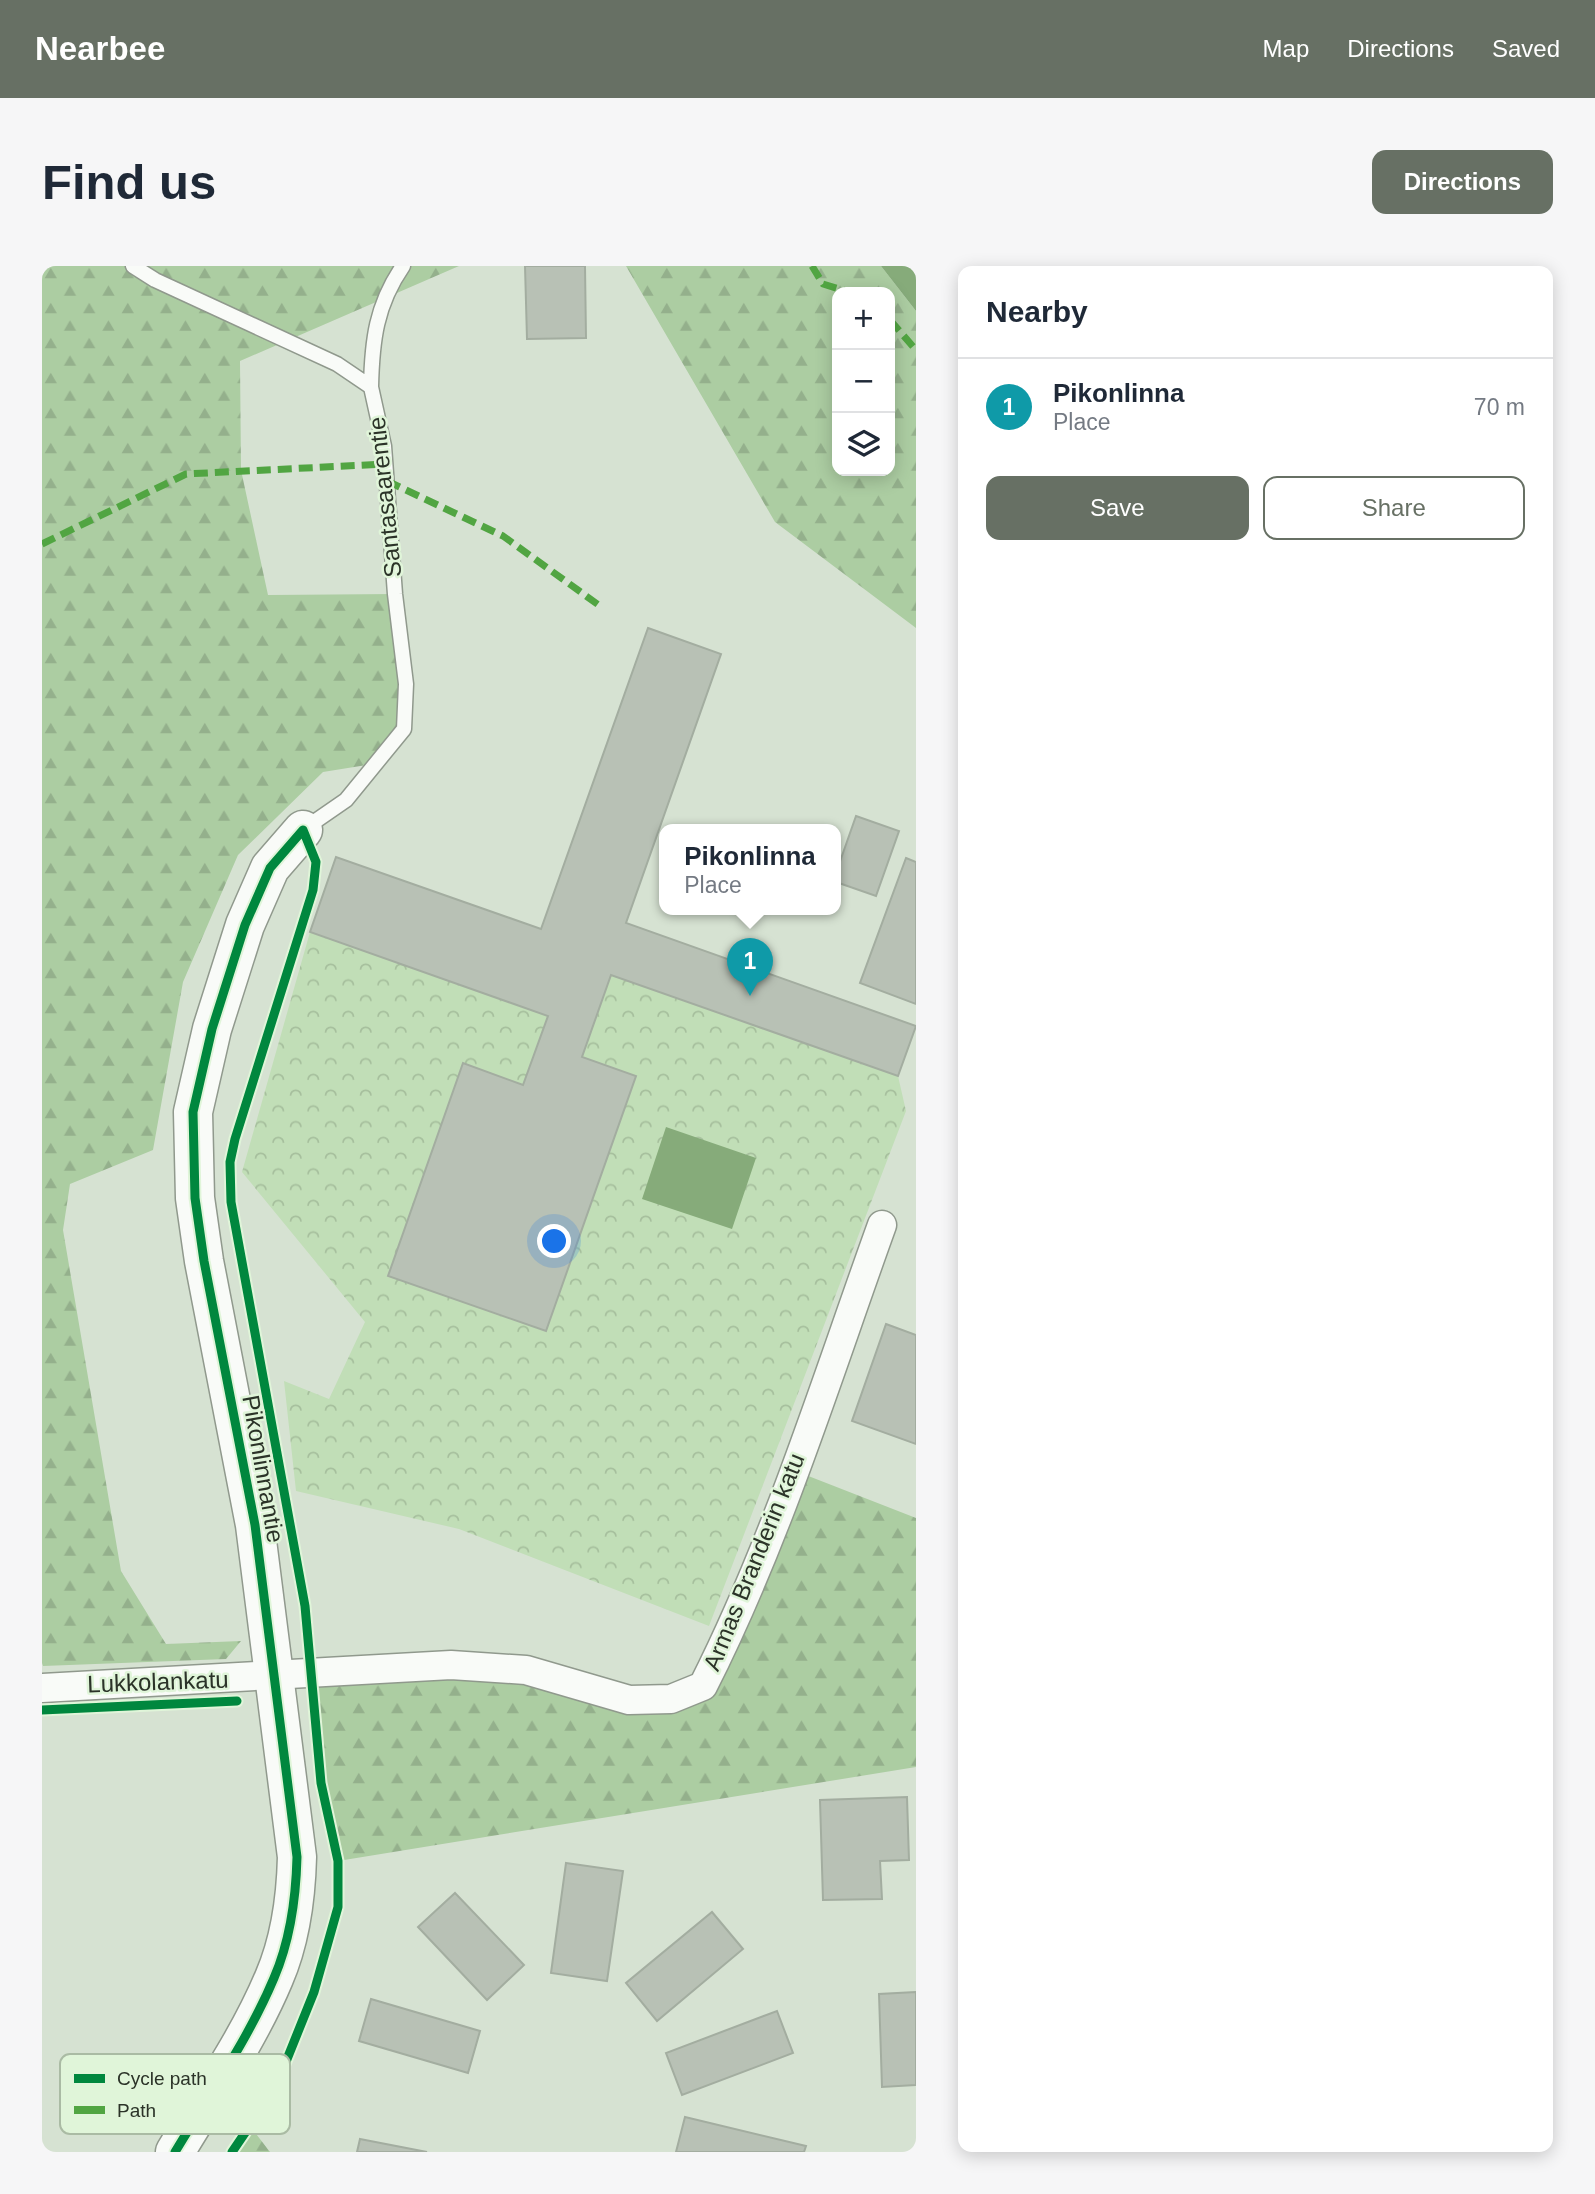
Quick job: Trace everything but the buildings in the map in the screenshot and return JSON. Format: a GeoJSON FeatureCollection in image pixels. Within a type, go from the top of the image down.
{"type":"FeatureCollection","features":[{"type":"Feature","properties":{"kind":"street","name":"Pikonlinnantie"},"geometry":{"type":"LineString","coordinates":[[236,2054],[275,1977],[296,1898],[297,1857],[255,1525],[204,1261],[195,1198],[194,1112],[212,1029],[245,925],[270,869],[303,830]]}},
{"type":"Feature","properties":{"kind":"street","name":"Armas Branderin katu"},"geometry":{"type":"LineString","coordinates":[[274,1677],[451,1665],[526,1670],[629,1700],[671,1699],[703,1686],[729,1635],[793,1470],[882,1225]]}},
{"type":"Feature","properties":{"kind":"street","name":"Lukkolankatu"},"geometry":{"type":"LineString","coordinates":[[42,1688],[274,1677]]}},
{"type":"Feature","properties":{"kind":"street","name":"Pikonlinnantie"},"geometry":{"type":"LineString","coordinates":[[175,2152],[186,2134]]}},
{"type":"Feature","properties":{"kind":"lane","name":"Santasaarentie"},"geometry":{"type":"LineString","coordinates":[[133,266],[155,280],[337,364],[371,387],[384,446],[395,594],[406,684],[404,729],[346,800],[303,830]]}},
{"type":"Feature","properties":{"kind":"lane"},"geometry":{"type":"LineString","coordinates":[[371,387],[372,336],[390,284],[403,266]]}},
{"type":"Feature","properties":{"kind":"green space"},"geometry":{"type":"Polygon","coordinates":[[[42,266],[459,266],[240,361],[241,470],[268,595],[395,594],[404,729],[379,763],[323,772],[238,855],[183,982],[153,1150],[70,1184],[63,1230],[121,1571],[166,1644],[241,1641],[226,1659],[43,1666],[42,1663],[42,266]]]}},
{"type":"Feature","properties":{"kind":"green space"},"geometry":{"type":"Polygon","coordinates":[[[626,266],[881,266],[916,311],[916,628],[775,522],[626,266]]]}},
{"type":"Feature","properties":{"kind":"green space"},"geometry":{"type":"Polygon","coordinates":[[[310,932],[548,1016],[523,1085],[463,1064],[388,1275],[546,1331],[636,1077],[582,1057],[611,975],[898,1076],[906,1111],[709,1626],[459,1529],[296,1491],[284,1381],[329,1399],[365,1322],[242,1172],[310,932]]]}},
{"type":"Feature","properties":{"kind":"green space"},"geometry":{"type":"Polygon","coordinates":[[[793,1470],[916,1518],[916,1767],[338,1861],[321,1783],[309,1673],[451,1665],[629,1700],[703,1686],[793,1470]]]}},
{"type":"Feature","properties":{"kind":"green space"},"geometry":{"type":"Polygon","coordinates":[[[244,2134],[256,2134],[270,2152],[232,2152],[244,2134]]]}},
{"type":"Feature","properties":{"kind":"shaded area"},"geometry":{"type":"Polygon","coordinates":[[[881,266],[916,266],[916,311],[881,266]]]}},
{"type":"Feature","properties":{"kind":"shaded area"},"geometry":{"type":"Polygon","coordinates":[[[666,1127],[756,1158],[732,1229],[642,1199],[666,1127]]]}},
{"type":"Feature","properties":{"kind":"marked path"},"geometry":{"type":"LineString","coordinates":[[812,266],[823,284],[833,287]]}},
{"type":"Feature","properties":{"kind":"marked path"},"geometry":{"type":"LineString","coordinates":[[895,326],[916,350]]}},
{"type":"Feature","properties":{"kind":"marked path"},"geometry":{"type":"LineString","coordinates":[[42,544],[186,474],[385,464]]}},
{"type":"Feature","properties":{"kind":"marked path"},"geometry":{"type":"LineString","coordinates":[[387,481],[503,536],[600,606]]}},
{"type":"Feature","properties":{"kind":"cycle path"},"geometry":{"type":"LineString","coordinates":[[235,2054],[264,2001],[284,1949],[291,1919],[297,1857],[255,1525],[204,1261],[195,1198],[193,1112],[212,1029],[245,925],[270,868],[303,830],[316,862],[313,890],[230,1162],[231,1202],[305,1606],[321,1783],[338,1861],[338,1907],[314,1992],[289,2054]]}},
{"type":"Feature","properties":{"kind":"cycle path"},"geometry":{"type":"LineString","coordinates":[[42,1710],[237,1701]]}},
{"type":"Feature","properties":{"kind":"cycle path"},"geometry":{"type":"LineString","coordinates":[[175,2152],[186,2134]]}},
{"type":"Feature","properties":{"kind":"cycle path"},"geometry":{"type":"LineString","coordinates":[[232,2152],[244,2134]]}},
{"type":"Feature","properties":{"kind":"place","name":"Pikonlinna"},"geometry":{"type":"Point","coordinates":[750,996]}}]}
